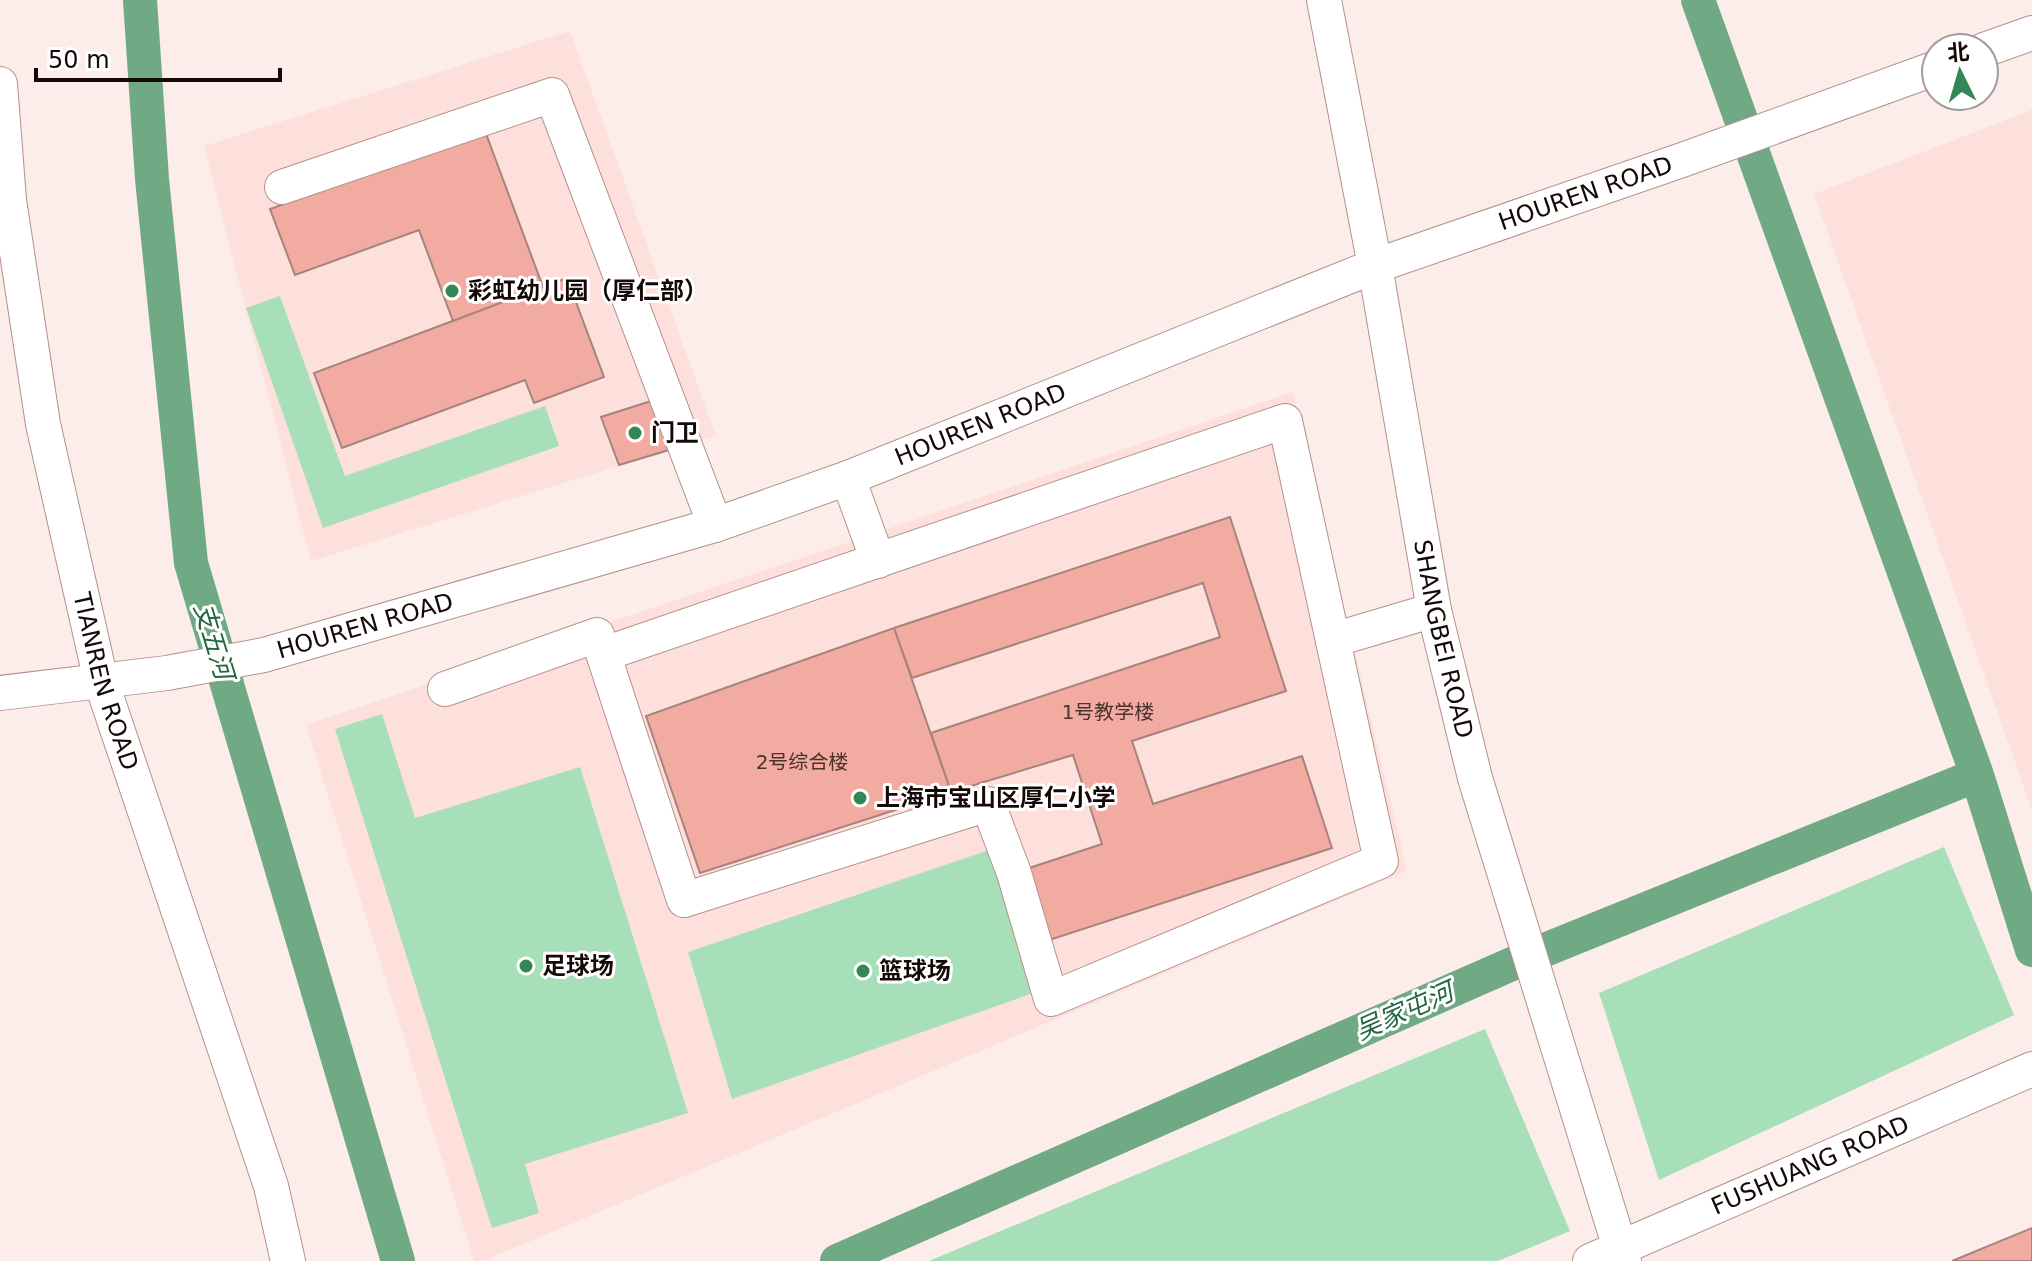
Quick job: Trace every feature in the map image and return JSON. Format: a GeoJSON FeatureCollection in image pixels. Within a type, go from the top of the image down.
{"type":"FeatureCollection","features":[{"type":"Feature","properties":{"kind":"street","name":"SHANGBEI ROAD"},"geometry":{"type":"LineString","coordinates":[[1324,0],[1375,266],[1434,610],[1475,778],[1611,1257]]}},
{"type":"Feature","properties":{"kind":"street"},"geometry":{"type":"LineString","coordinates":[[2000,44],[2032,33]]}},
{"type":"Feature","properties":{"kind":"street","name":"HOUREN ROAD"},"geometry":{"type":"LineString","coordinates":[[0,693],[167,673],[264,655],[715,525],[848,478],[1375,266],[1920,74]]}},
{"type":"Feature","properties":{"kind":"street","name":"TIANREN ROAD"},"geometry":{"type":"LineString","coordinates":[[0,84],[9,200],[43,424],[101,681],[271,1186],[288,1261]]}},
{"type":"Feature","properties":{"kind":"street"},"geometry":{"type":"LineString","coordinates":[[282,187],[552,95],[715,525]]}},
{"type":"Feature","properties":{"kind":"street"},"geometry":{"type":"LineString","coordinates":[[445,689],[597,635],[684,900],[988,804],[1014,873],[1051,999],[1381,861],[1285,421],[604,654]]}},
{"type":"Feature","properties":{"kind":"street"},"geometry":{"type":"LineString","coordinates":[[848,478],[878,561]]}},
{"type":"Feature","properties":{"kind":"street"},"geometry":{"type":"LineString","coordinates":[[1333,640],[1434,610]]}},
{"type":"Feature","properties":{"kind":"street","name":"FUSHUANG ROAD"},"geometry":{"type":"LineString","coordinates":[[1611,1257],[2032,1069]]}},
{"type":"Feature","properties":{"kind":"shaded area","name":"彩虹幼儿园（厚仁部）"},"geometry":{"type":"Polygon","coordinates":[[[570,31],[716,436],[311,561],[204,146],[570,31]]]}},
{"type":"Feature","properties":{"kind":"shaded area"},"geometry":{"type":"Polygon","coordinates":[[[2032,110],[2032,810],[1814,194],[2032,110]]]}},
{"type":"Feature","properties":{"kind":"shaded area","name":"上海市宝山区厚仁小学"},"geometry":{"type":"Polygon","coordinates":[[[1293,392],[1407,871],[483,1261],[474,1261],[306,725],[1293,392]]]}},
{"type":"Feature","properties":{"kind":"green space"},"geometry":{"type":"Polygon","coordinates":[[[280,296],[345,476],[545,406],[559,446],[323,528],[246,308],[280,296]]]}},
{"type":"Feature","properties":{"kind":"green space","name":"足球场"},"geometry":{"type":"Polygon","coordinates":[[[382,714],[415,818],[580,767],[688,1113],[525,1164],[539,1213],[492,1228],[335,729],[382,714]]]}},
{"type":"Feature","properties":{"kind":"green space"},"geometry":{"type":"Polygon","coordinates":[[[1944,847],[2014,1015],[1659,1180],[1599,993],[1944,847]]]}},
{"type":"Feature","properties":{"kind":"green space","name":"篮球场"},"geometry":{"type":"Polygon","coordinates":[[[992,849],[1039,991],[732,1099],[688,952],[992,849]]]}},
{"type":"Feature","properties":{"kind":"green space"},"geometry":{"type":"Polygon","coordinates":[[[1485,1029],[1570,1231],[1498,1261],[929,1261],[1485,1029]]]}},
{"type":"Feature","properties":{"kind":"building"},"geometry":{"type":"Polygon","coordinates":[[[485,131],[543,287],[453,321],[419,230],[295,275],[270,209],[485,131]]]}},
{"type":"Feature","properties":{"kind":"building"},"geometry":{"type":"Polygon","coordinates":[[[567,278],[604,377],[534,403],[525,380],[342,448],[314,373],[567,278]]]}},
{"type":"Feature","properties":{"kind":"building","name":"门卫"},"geometry":{"type":"Polygon","coordinates":[[[651,401],[669,450],[619,465],[601,417],[651,401]]]}},
{"type":"Feature","properties":{"kind":"building"},"geometry":{"type":"Polygon","coordinates":[[[1230,517],[1286,691],[1132,741],[1153,804],[1302,756],[1332,848],[1037,944],[1014,873],[1102,844],[1073,755],[951,792],[931,733],[1220,637],[1203,583],[912,678],[894,628],[1230,517]]]}},
{"type":"Feature","properties":{"kind":"building"},"geometry":{"type":"Polygon","coordinates":[[[894,628],[951,792],[700,873],[646,716],[894,628]]]}},
{"type":"Feature","properties":{"kind":"building"},"geometry":{"type":"Polygon","coordinates":[[[2032,1228],[2032,1261],[1952,1261],[2032,1228]]]}},
{"type":"Feature","properties":{"kind":"waterway","name":"支五河"},"geometry":{"type":"LineString","coordinates":[[140,0],[152,179],[191,563],[398,1261]]}},
{"type":"Feature","properties":{"kind":"waterway"},"geometry":{"type":"LineString","coordinates":[[1698,0],[1977,775],[2032,950]]}},
{"type":"Feature","properties":{"kind":"waterway","name":"吴家屯河"},"geometry":{"type":"LineString","coordinates":[[837,1261],[1530,956],[1977,775]]}},
{"type":"Feature","properties":{"kind":"place","name":"彩虹幼儿园（厚仁部）"},"geometry":{"type":"Point","coordinates":[452,291]}},
{"type":"Feature","properties":{"kind":"place","name":"门卫"},"geometry":{"type":"Point","coordinates":[635,433]}},
{"type":"Feature","properties":{"kind":"place","name":"上海市宝山区厚仁小学"},"geometry":{"type":"Point","coordinates":[860,798]}},
{"type":"Feature","properties":{"kind":"place","name":"足球场"},"geometry":{"type":"Point","coordinates":[526,966]}},
{"type":"Feature","properties":{"kind":"place","name":"篮球场"},"geometry":{"type":"Point","coordinates":[863,971]}}]}
